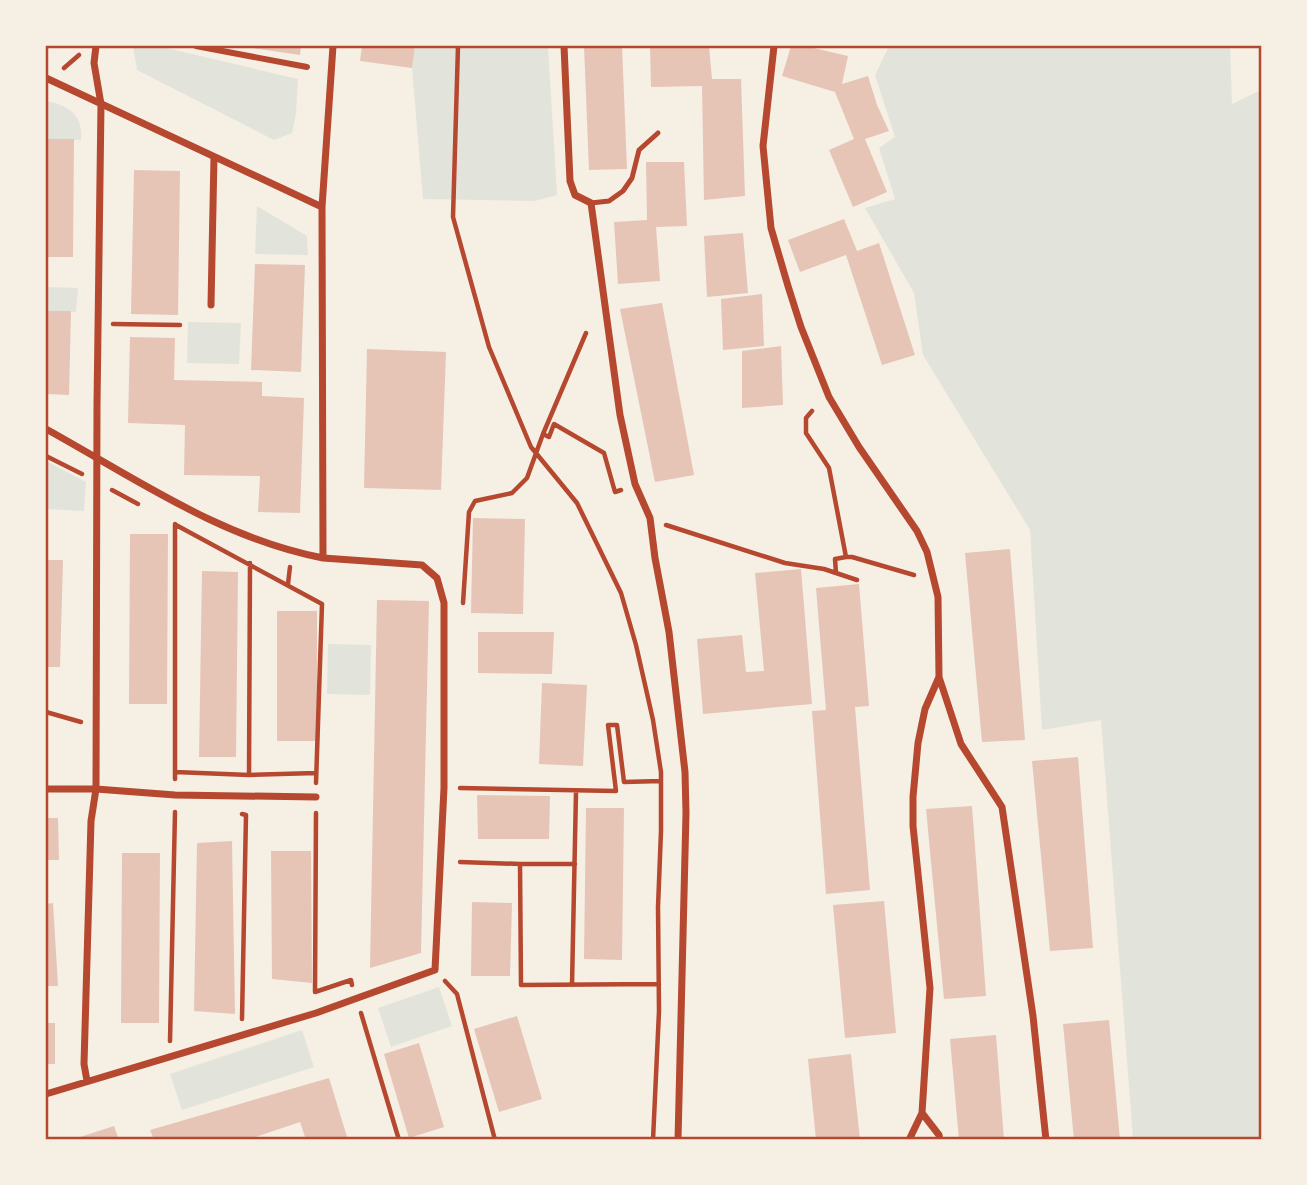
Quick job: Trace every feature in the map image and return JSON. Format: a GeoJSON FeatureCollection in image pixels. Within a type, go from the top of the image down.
{"type":"FeatureCollection","features":[{"type":"Feature","properties":{"kind":"street"},"geometry":{"type":"LineString","coordinates":[[87,1081],[84,1051],[91,821],[96,789],[101,104],[94,63],[96,46]]}},
{"type":"Feature","properties":{"kind":"street"},"geometry":{"type":"LineString","coordinates":[[196,46],[307,67]]}},
{"type":"Feature","properties":{"kind":"street"},"geometry":{"type":"LineString","coordinates":[[323,558],[322,207],[333,46]]}},
{"type":"Feature","properties":{"kind":"street"},"geometry":{"type":"LineString","coordinates":[[564,46],[570,181],[575,195],[591,203],[620,415],[635,484],[651,523],[669,632],[685,772],[678,1139]]}},
{"type":"Feature","properties":{"kind":"street"},"geometry":{"type":"LineString","coordinates":[[774,46],[763,146],[771,228],[801,327],[829,397],[917,531],[927,552],[938,597],[939,677],[961,744],[1002,807],[1033,1016],[1046,1139]]}},
{"type":"Feature","properties":{"kind":"street"},"geometry":{"type":"LineString","coordinates":[[46,78],[322,207]]}},
{"type":"Feature","properties":{"kind":"street"},"geometry":{"type":"LineString","coordinates":[[211,305],[214,157]]}},
{"type":"Feature","properties":{"kind":"street"},"geometry":{"type":"LineString","coordinates":[[46,429],[179,504],[250,537],[292,552],[323,558],[422,565],[437,578],[444,603],[444,788],[435,970],[356,998],[46,1094]]}},
{"type":"Feature","properties":{"kind":"street"},"geometry":{"type":"LineString","coordinates":[[909,1139],[922,1113],[930,988],[912,797],[922,720],[939,677]]}},
{"type":"Feature","properties":{"kind":"street"},"geometry":{"type":"LineString","coordinates":[[46,789],[96,789],[175,795],[316,797]]}},
{"type":"Feature","properties":{"kind":"street"},"geometry":{"type":"LineString","coordinates":[[922,1113],[940,1139]]}},
{"type":"Feature","properties":{"kind":"lane"},"geometry":{"type":"LineString","coordinates":[[591,203],[609,201],[623,191],[632,178],[639,150],[658,133]]}},
{"type":"Feature","properties":{"kind":"path"},"geometry":{"type":"LineString","coordinates":[[458,46],[453,218],[489,346],[531,447],[577,503],[621,593],[653,720],[661,781],[659,984],[653,1139]]}},
{"type":"Feature","properties":{"kind":"path"},"geometry":{"type":"LineString","coordinates":[[59,72],[82,52]]}},
{"type":"Feature","properties":{"kind":"path"},"geometry":{"type":"LineString","coordinates":[[98,324],[180,325]]}},
{"type":"Feature","properties":{"kind":"path"},"geometry":{"type":"LineString","coordinates":[[444,603],[463,604],[469,514],[475,501],[512,494],[527,478],[586,333]]}},
{"type":"Feature","properties":{"kind":"path"},"geometry":{"type":"LineString","coordinates":[[813,411],[806,418],[806,433],[829,468],[846,557]]}},
{"type":"Feature","properties":{"kind":"path"},"geometry":{"type":"LineString","coordinates":[[543,434],[549,437],[554,424],[604,453],[615,492]]}},
{"type":"Feature","properties":{"kind":"path"},"geometry":{"type":"LineString","coordinates":[[46,456],[142,506]]}},
{"type":"Feature","properties":{"kind":"path"},"geometry":{"type":"LineString","coordinates":[[164,518],[322,604],[316,773],[315,992],[351,980],[399,1139]]}},
{"type":"Feature","properties":{"kind":"path"},"geometry":{"type":"LineString","coordinates":[[651,523],[670,525],[785,563],[857,580]]}},
{"type":"Feature","properties":{"kind":"path"},"geometry":{"type":"LineString","coordinates":[[836,573],[835,559],[852,556],[914,575]]}},
{"type":"Feature","properties":{"kind":"path"},"geometry":{"type":"LineString","coordinates":[[249,775],[250,563]]}},
{"type":"Feature","properties":{"kind":"path"},"geometry":{"type":"LineString","coordinates":[[46,712],[63,715],[73,721],[96,723]]}},
{"type":"Feature","properties":{"kind":"path"},"geometry":{"type":"LineString","coordinates":[[444,788],[616,791],[608,725],[617,725],[624,782],[661,781]]}},
{"type":"Feature","properties":{"kind":"path"},"geometry":{"type":"LineString","coordinates":[[175,772],[249,775],[316,773]]}},
{"type":"Feature","properties":{"kind":"path"},"geometry":{"type":"LineString","coordinates":[[572,985],[576,792]]}},
{"type":"Feature","properties":{"kind":"path"},"geometry":{"type":"LineString","coordinates":[[175,812],[187,812]]}},
{"type":"Feature","properties":{"kind":"path"},"geometry":{"type":"LineString","coordinates":[[234,814],[246,815],[242,1034]]}},
{"type":"Feature","properties":{"kind":"path"},"geometry":{"type":"LineString","coordinates":[[460,862],[575,864]]}},
{"type":"Feature","properties":{"kind":"path"},"geometry":{"type":"LineString","coordinates":[[520,864],[521,985],[659,984]]}},
{"type":"Feature","properties":{"kind":"path"},"geometry":{"type":"LineString","coordinates":[[435,970],[457,994],[495,1138],[488,1139]]}},
{"type":"Feature","properties":{"kind":"shaded area"},"geometry":{"type":"Polygon","coordinates":[[[133,46],[158,46],[298,79],[292,133],[274,140],[137,70],[133,46]]]}},
{"type":"Feature","properties":{"kind":"shaded area"},"geometry":{"type":"Polygon","coordinates":[[[415,46],[548,46],[557,195],[535,201],[423,199],[412,68],[415,46]]]}},
{"type":"Feature","properties":{"kind":"shaded area"},"geometry":{"type":"Polygon","coordinates":[[[889,46],[1230,46],[1232,104],[1261,90],[1261,1139],[1133,1139],[1101,720],[1042,730],[1030,530],[923,355],[914,293],[865,208],[895,199],[879,148],[895,137],[875,75],[889,46]]]}},
{"type":"Feature","properties":{"kind":"shaded area"},"geometry":{"type":"Polygon","coordinates":[[[47,101],[73,113],[80,124],[81,140],[47,139],[47,101]]]}},
{"type":"Feature","properties":{"kind":"shaded area"},"geometry":{"type":"Polygon","coordinates":[[[257,206],[307,236],[308,255],[255,254],[257,206]]]}},
{"type":"Feature","properties":{"kind":"shaded area"},"geometry":{"type":"Polygon","coordinates":[[[46,287],[78,288],[76,312],[46,311],[46,287]]]}},
{"type":"Feature","properties":{"kind":"shaded area"},"geometry":{"type":"Polygon","coordinates":[[[188,322],[241,323],[239,364],[187,363],[188,322]]]}},
{"type":"Feature","properties":{"kind":"shaded area"},"geometry":{"type":"Polygon","coordinates":[[[46,461],[86,482],[84,511],[46,509],[46,461]]]}},
{"type":"Feature","properties":{"kind":"shaded area"},"geometry":{"type":"Polygon","coordinates":[[[328,644],[371,645],[370,695],[327,694],[328,644]]]}},
{"type":"Feature","properties":{"kind":"shaded area"},"geometry":{"type":"Polygon","coordinates":[[[439,987],[452,1026],[391,1047],[378,1008],[439,987]]]}},
{"type":"Feature","properties":{"kind":"shaded area"},"geometry":{"type":"Polygon","coordinates":[[[302,1030],[314,1067],[182,1110],[170,1074],[302,1030]]]}},
{"type":"Feature","properties":{"kind":"building"},"geometry":{"type":"Polygon","coordinates":[[[239,46],[301,46],[300,55],[239,46]]]}},
{"type":"Feature","properties":{"kind":"building"},"geometry":{"type":"Polygon","coordinates":[[[362,46],[415,46],[412,68],[360,61],[362,46]]]}},
{"type":"Feature","properties":{"kind":"building"},"geometry":{"type":"Polygon","coordinates":[[[584,46],[622,46],[627,169],[589,170],[584,46]]]}},
{"type":"Feature","properties":{"kind":"building"},"geometry":{"type":"Polygon","coordinates":[[[709,46],[712,79],[741,79],[745,196],[704,200],[702,86],[651,87],[650,47],[709,46]]]}},
{"type":"Feature","properties":{"kind":"building"},"geometry":{"type":"Polygon","coordinates":[[[791,46],[805,46],[848,56],[842,84],[868,76],[889,131],[865,139],[887,192],[853,207],[829,150],[854,139],[835,92],[782,76],[791,46]]]}},
{"type":"Feature","properties":{"kind":"building"},"geometry":{"type":"Polygon","coordinates":[[[46,139],[74,139],[73,257],[46,257],[46,139]]]}},
{"type":"Feature","properties":{"kind":"building"},"geometry":{"type":"Polygon","coordinates":[[[646,162],[684,162],[687,226],[656,227],[660,281],[618,284],[614,222],[647,220],[646,162]]]}},
{"type":"Feature","properties":{"kind":"building"},"geometry":{"type":"Polygon","coordinates":[[[134,170],[180,171],[178,315],[131,314],[134,170]]]}},
{"type":"Feature","properties":{"kind":"building"},"geometry":{"type":"Polygon","coordinates":[[[844,219],[857,251],[879,243],[915,355],[882,365],[846,255],[800,272],[788,240],[844,219]]]}},
{"type":"Feature","properties":{"kind":"building"},"geometry":{"type":"Polygon","coordinates":[[[743,233],[748,293],[707,297],[704,236],[743,233]]]}},
{"type":"Feature","properties":{"kind":"building"},"geometry":{"type":"Polygon","coordinates":[[[255,264],[305,265],[301,372],[251,370],[255,264]]]}},
{"type":"Feature","properties":{"kind":"building"},"geometry":{"type":"Polygon","coordinates":[[[762,294],[764,346],[723,350],[721,299],[762,294]]]}},
{"type":"Feature","properties":{"kind":"building"},"geometry":{"type":"Polygon","coordinates":[[[662,303],[694,475],[655,482],[620,309],[662,303]]]}},
{"type":"Feature","properties":{"kind":"building"},"geometry":{"type":"Polygon","coordinates":[[[46,311],[71,311],[69,395],[46,394],[46,311]]]}},
{"type":"Feature","properties":{"kind":"building"},"geometry":{"type":"Polygon","coordinates":[[[130,337],[175,338],[174,380],[262,382],[262,396],[304,398],[300,513],[258,512],[260,476],[184,475],[185,425],[128,423],[130,337]]]}},
{"type":"Feature","properties":{"kind":"building"},"geometry":{"type":"Polygon","coordinates":[[[781,346],[783,405],[742,408],[742,351],[781,346]]]}},
{"type":"Feature","properties":{"kind":"building"},"geometry":{"type":"Polygon","coordinates":[[[367,349],[446,352],[441,490],[364,488],[367,349]]]}},
{"type":"Feature","properties":{"kind":"building"},"geometry":{"type":"Polygon","coordinates":[[[473,518],[525,519],[523,614],[471,613],[473,518]]]}},
{"type":"Feature","properties":{"kind":"building"},"geometry":{"type":"Polygon","coordinates":[[[130,534],[168,534],[167,704],[129,704],[130,534]]]}},
{"type":"Feature","properties":{"kind":"building"},"geometry":{"type":"Polygon","coordinates":[[[1010,549],[1025,740],[982,742],[965,553],[1010,549]]]}},
{"type":"Feature","properties":{"kind":"building"},"geometry":{"type":"Polygon","coordinates":[[[46,560],[63,560],[60,667],[46,667],[46,560]]]}},
{"type":"Feature","properties":{"kind":"building"},"geometry":{"type":"Polygon","coordinates":[[[801,569],[812,704],[703,714],[697,639],[742,635],[746,672],[764,671],[755,573],[801,569]]]}},
{"type":"Feature","properties":{"kind":"building"},"geometry":{"type":"Polygon","coordinates":[[[202,571],[238,572],[236,757],[199,757],[202,571]]]}},
{"type":"Feature","properties":{"kind":"building"},"geometry":{"type":"Polygon","coordinates":[[[859,584],[869,706],[855,707],[870,890],[826,894],[812,711],[826,710],[816,588],[859,584]]]}},
{"type":"Feature","properties":{"kind":"building"},"geometry":{"type":"Polygon","coordinates":[[[377,600],[429,601],[421,953],[370,968],[377,600]]]}},
{"type":"Feature","properties":{"kind":"building"},"geometry":{"type":"Polygon","coordinates":[[[277,611],[317,611],[317,741],[277,741],[277,611]]]}},
{"type":"Feature","properties":{"kind":"building"},"geometry":{"type":"Polygon","coordinates":[[[478,632],[554,632],[552,674],[478,673],[478,632]]]}},
{"type":"Feature","properties":{"kind":"building"},"geometry":{"type":"Polygon","coordinates":[[[542,683],[587,685],[583,766],[539,764],[542,683]]]}},
{"type":"Feature","properties":{"kind":"building"},"geometry":{"type":"Polygon","coordinates":[[[1078,757],[1093,948],[1050,951],[1032,761],[1078,757]]]}},
{"type":"Feature","properties":{"kind":"building"},"geometry":{"type":"Polygon","coordinates":[[[477,795],[550,796],[549,839],[478,839],[477,795]]]}},
{"type":"Feature","properties":{"kind":"building"},"geometry":{"type":"Polygon","coordinates":[[[972,806],[986,996],[944,999],[926,809],[972,806]]]}},
{"type":"Feature","properties":{"kind":"building"},"geometry":{"type":"Polygon","coordinates":[[[586,808],[624,808],[622,960],[584,959],[586,808]]]}},
{"type":"Feature","properties":{"kind":"building"},"geometry":{"type":"Polygon","coordinates":[[[46,818],[58,818],[59,860],[46,860],[46,818]]]}},
{"type":"Feature","properties":{"kind":"building"},"geometry":{"type":"Polygon","coordinates":[[[232,841],[235,1014],[194,1011],[197,843],[232,841]]]}},
{"type":"Feature","properties":{"kind":"building"},"geometry":{"type":"Polygon","coordinates":[[[271,851],[311,851],[312,983],[272,979],[271,851]]]}},
{"type":"Feature","properties":{"kind":"building"},"geometry":{"type":"Polygon","coordinates":[[[122,853],[160,853],[159,1023],[121,1023],[122,853]]]}},
{"type":"Feature","properties":{"kind":"building"},"geometry":{"type":"Polygon","coordinates":[[[884,901],[896,1033],[845,1038],[833,905],[884,901]]]}},
{"type":"Feature","properties":{"kind":"building"},"geometry":{"type":"Polygon","coordinates":[[[472,902],[512,903],[510,976],[471,976],[472,902]]]}},
{"type":"Feature","properties":{"kind":"building"},"geometry":{"type":"Polygon","coordinates":[[[53,903],[58,986],[46,986],[46,904],[53,903]]]}},
{"type":"Feature","properties":{"kind":"building"},"geometry":{"type":"Polygon","coordinates":[[[517,1016],[542,1099],[499,1112],[474,1029],[517,1016]]]}},
{"type":"Feature","properties":{"kind":"building"},"geometry":{"type":"Polygon","coordinates":[[[1109,1020],[1120,1140],[1074,1140],[1063,1024],[1109,1020]]]}},
{"type":"Feature","properties":{"kind":"building"},"geometry":{"type":"Polygon","coordinates":[[[46,1023],[55,1023],[55,1064],[46,1064],[46,1023]]]}},
{"type":"Feature","properties":{"kind":"building"},"geometry":{"type":"Polygon","coordinates":[[[996,1035],[1004,1140],[959,1140],[950,1039],[996,1035]]]}},
{"type":"Feature","properties":{"kind":"building"},"geometry":{"type":"Polygon","coordinates":[[[419,1043],[444,1127],[409,1138],[384,1054],[419,1043]]]}},
{"type":"Feature","properties":{"kind":"building"},"geometry":{"type":"Polygon","coordinates":[[[851,1054],[860,1140],[816,1140],[808,1059],[851,1054]]]}},
{"type":"Feature","properties":{"kind":"building"},"geometry":{"type":"Polygon","coordinates":[[[329,1078],[348,1140],[306,1140],[300,1122],[247,1140],[154,1140],[150,1130],[329,1078]]]}},
{"type":"Feature","properties":{"kind":"building"},"geometry":{"type":"Polygon","coordinates":[[[114,1126],[119,1140],[74,1140],[74,1139],[114,1126]]]}}]}
